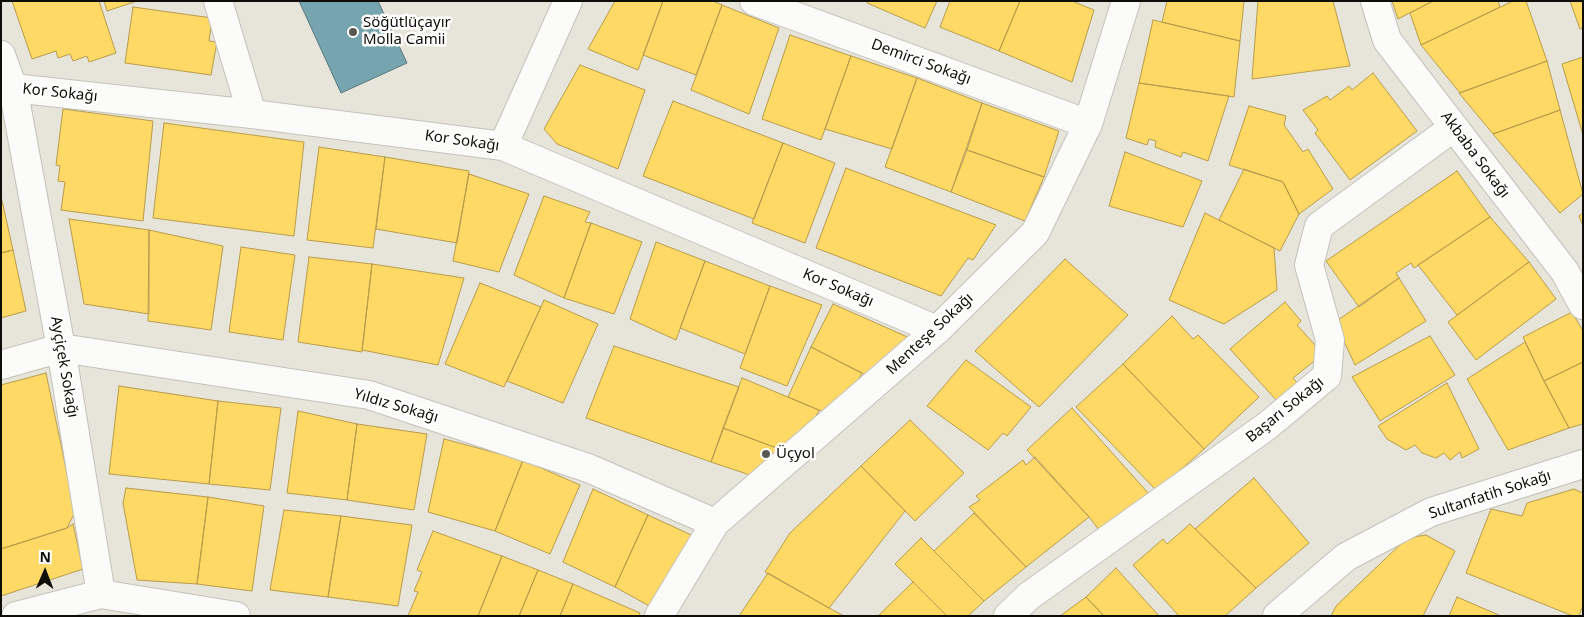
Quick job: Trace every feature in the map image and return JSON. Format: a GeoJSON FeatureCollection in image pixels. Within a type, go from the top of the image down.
{"type":"FeatureCollection","features":[{"type":"Feature","properties":{"kind":"street"},"geometry":{"type":"LineString","coordinates":[[218,1],[252,114]]}},
{"type":"Feature","properties":{"kind":"street"},"geometry":{"type":"LineString","coordinates":[[503,146],[568,1]]}},
{"type":"Feature","properties":{"kind":"street","name":"Demirci Sokağı"},"geometry":{"type":"LineString","coordinates":[[754,1],[1088,124]]}},
{"type":"Feature","properties":{"kind":"street","name":"Menteşe Sokağı"},"geometry":{"type":"LineString","coordinates":[[659,616],[715,523],[937,330],[1035,233],[1088,124],[1126,1]]}},
{"type":"Feature","properties":{"kind":"street","name":"Akbaba Sokağı"},"geometry":{"type":"LineString","coordinates":[[1375,1],[1387,40],[1565,272],[1583,305]]}},
{"type":"Feature","properties":{"kind":"street","name":"Ayçiçek Sokağı"},"geometry":{"type":"LineString","coordinates":[[1,55],[13,88],[61,348],[101,594]]}},
{"type":"Feature","properties":{"kind":"street","name":"Kor Sokağı"},"geometry":{"type":"LineString","coordinates":[[13,88],[252,114],[503,146],[937,330]]}},
{"type":"Feature","properties":{"kind":"street","name":"Başarı Sokağı"},"geometry":{"type":"LineString","coordinates":[[1008,616],[1029,596],[1267,426],[1327,376],[1330,340],[1309,265],[1318,226],[1454,127]]}},
{"type":"Feature","properties":{"kind":"street"},"geometry":{"type":"LineString","coordinates":[[1,365],[61,348]]}},
{"type":"Feature","properties":{"kind":"street","name":"Yıldız Sokağı"},"geometry":{"type":"LineString","coordinates":[[61,348],[369,396],[588,468],[715,523]]}},
{"type":"Feature","properties":{"kind":"street","name":"Sultanfatih Sokağı"},"geometry":{"type":"LineString","coordinates":[[1277,616],[1346,557],[1431,512],[1583,464]]}},
{"type":"Feature","properties":{"kind":"street"},"geometry":{"type":"LineString","coordinates":[[16,616],[101,594],[236,616]]}},
{"type":"Feature","properties":{"kind":"building: Homes"},"geometry":{"type":"Polygon","coordinates":[[[12,1],[99,1],[116,53],[89,62],[87,56],[73,61],[70,54],[58,58],[56,51],[32,59],[12,1]]]}},
{"type":"Feature","properties":{"kind":"building: Homes"},"geometry":{"type":"Polygon","coordinates":[[[104,1],[137,1],[107,11],[104,1]]]}},
{"type":"Feature","properties":{"kind":"building: Homes"},"geometry":{"type":"Polygon","coordinates":[[[615,1],[663,1],[638,70],[588,49],[615,1]]]}},
{"type":"Feature","properties":{"kind":"building: Homes"},"geometry":{"type":"Polygon","coordinates":[[[663,1],[713,1],[722,5],[696,75],[643,55],[663,1]]]}},
{"type":"Feature","properties":{"kind":"building: Homes"},"geometry":{"type":"Polygon","coordinates":[[[868,1],[937,1],[925,28],[867,3],[868,1]]]}},
{"type":"Feature","properties":{"kind":"building: Homes"},"geometry":{"type":"Polygon","coordinates":[[[950,1],[1020,1],[999,51],[940,27],[950,1]]]}},
{"type":"Feature","properties":{"kind":"building: Homes"},"geometry":{"type":"Polygon","coordinates":[[[1020,1],[1072,1],[1094,10],[1072,82],[999,51],[1020,1]]]}},
{"type":"Feature","properties":{"kind":"building: Homes"},"geometry":{"type":"Polygon","coordinates":[[[1167,1],[1244,1],[1240,41],[1162,22],[1167,1]]]}},
{"type":"Feature","properties":{"kind":"building: Homes"},"geometry":{"type":"Polygon","coordinates":[[[1258,1],[1333,1],[1350,66],[1252,79],[1258,1]]]}},
{"type":"Feature","properties":{"kind":"building: Homes"},"geometry":{"type":"Polygon","coordinates":[[[1392,1],[1433,1],[1398,19],[1392,1]]]}},
{"type":"Feature","properties":{"kind":"building: Homes"},"geometry":{"type":"Polygon","coordinates":[[[1433,1],[1498,1],[1500,7],[1421,45],[1410,13],[1433,1]]]}},
{"type":"Feature","properties":{"kind":"building: Homes"},"geometry":{"type":"Polygon","coordinates":[[[1513,1],[1526,1],[1547,61],[1460,93],[1421,45],[1513,1]]]}},
{"type":"Feature","properties":{"kind":"building: Homes"},"geometry":{"type":"Polygon","coordinates":[[[1570,1],[1583,1],[1583,28],[1580,29],[1570,1]]]}},
{"type":"Feature","properties":{"kind":"building: Homes"},"geometry":{"type":"Polygon","coordinates":[[[722,5],[779,28],[749,114],[691,90],[722,5]]]}},
{"type":"Feature","properties":{"kind":"building: Homes"},"geometry":{"type":"Polygon","coordinates":[[[133,7],[212,18],[209,41],[217,42],[211,75],[125,63],[133,7]]]}},
{"type":"Feature","properties":{"kind":"building: Homes"},"geometry":{"type":"Polygon","coordinates":[[[1153,20],[1240,41],[1234,97],[1139,83],[1153,20]]]}},
{"type":"Feature","properties":{"kind":"building: Homes"},"geometry":{"type":"Polygon","coordinates":[[[790,35],[851,56],[821,140],[762,119],[790,35]]]}},
{"type":"Feature","properties":{"kind":"building: Homes"},"geometry":{"type":"Polygon","coordinates":[[[851,56],[917,78],[892,149],[825,129],[851,56]]]}},
{"type":"Feature","properties":{"kind":"building: Homes"},"geometry":{"type":"Polygon","coordinates":[[[1583,57],[1583,135],[1562,64],[1583,57]]]}},
{"type":"Feature","properties":{"kind":"building: Homes"},"geometry":{"type":"Polygon","coordinates":[[[1547,61],[1560,110],[1493,134],[1459,93],[1547,61]]]}},
{"type":"Feature","properties":{"kind":"building: Homes"},"geometry":{"type":"Polygon","coordinates":[[[580,65],[645,90],[618,169],[557,144],[544,129],[580,65]]]}},
{"type":"Feature","properties":{"kind":"building: Homes"},"geometry":{"type":"Polygon","coordinates":[[[1373,73],[1417,131],[1350,180],[1315,133],[1318,130],[1303,110],[1327,96],[1330,100],[1349,86],[1352,90],[1373,73]]]}},
{"type":"Feature","properties":{"kind":"building: Homes"},"geometry":{"type":"Polygon","coordinates":[[[917,78],[982,103],[951,192],[885,167],[917,78]]]}},
{"type":"Feature","properties":{"kind":"building: Homes"},"geometry":{"type":"Polygon","coordinates":[[[1139,83],[1229,96],[1208,161],[1183,152],[1181,157],[1155,147],[1156,141],[1149,139],[1147,145],[1126,138],[1139,83]]]}},
{"type":"Feature","properties":{"kind":"building: Homes"},"geometry":{"type":"Polygon","coordinates":[[[673,101],[783,143],[754,219],[643,176],[673,101]]]}},
{"type":"Feature","properties":{"kind":"building: Homes"},"geometry":{"type":"Polygon","coordinates":[[[982,103],[1059,131],[1044,177],[967,150],[982,103]]]}},
{"type":"Feature","properties":{"kind":"building: Homes"},"geometry":{"type":"Polygon","coordinates":[[[1249,106],[1286,116],[1284,125],[1303,152],[1308,149],[1333,189],[1299,214],[1283,182],[1229,165],[1249,106]]]}},
{"type":"Feature","properties":{"kind":"building: Homes"},"geometry":{"type":"Polygon","coordinates":[[[63,109],[153,121],[143,221],[61,210],[65,182],[58,181],[60,166],[56,165],[63,109]]]}},
{"type":"Feature","properties":{"kind":"building: Homes"},"geometry":{"type":"Polygon","coordinates":[[[1560,110],[1583,194],[1560,213],[1493,134],[1560,110]]]}},
{"type":"Feature","properties":{"kind":"building: Homes"},"geometry":{"type":"Polygon","coordinates":[[[164,123],[304,142],[294,236],[153,218],[164,123]]]}},
{"type":"Feature","properties":{"kind":"building: Homes"},"geometry":{"type":"Polygon","coordinates":[[[783,143],[835,163],[805,243],[752,223],[783,143]]]}},
{"type":"Feature","properties":{"kind":"building: Homes"},"geometry":{"type":"Polygon","coordinates":[[[319,147],[385,157],[373,248],[307,240],[319,147]]]}},
{"type":"Feature","properties":{"kind":"building: Homes"},"geometry":{"type":"Polygon","coordinates":[[[967,150],[1044,177],[1025,221],[951,192],[967,150]]]}},
{"type":"Feature","properties":{"kind":"building: Homes"},"geometry":{"type":"Polygon","coordinates":[[[1125,152],[1202,181],[1183,227],[1109,206],[1125,152]]]}},
{"type":"Feature","properties":{"kind":"building: Homes"},"geometry":{"type":"Polygon","coordinates":[[[385,157],[469,171],[457,243],[376,229],[385,157]]]}},
{"type":"Feature","properties":{"kind":"building: Homes"},"geometry":{"type":"Polygon","coordinates":[[[846,168],[996,225],[973,260],[968,258],[941,296],[816,248],[846,168]]]}},
{"type":"Feature","properties":{"kind":"building: Homes"},"geometry":{"type":"Polygon","coordinates":[[[1244,169],[1283,182],[1299,214],[1280,251],[1219,220],[1244,169]]]}},
{"type":"Feature","properties":{"kind":"building: Homes"},"geometry":{"type":"Polygon","coordinates":[[[1457,171],[1490,217],[1414,268],[1411,263],[1396,273],[1399,278],[1359,307],[1326,261],[1457,171]]]}},
{"type":"Feature","properties":{"kind":"building: Homes"},"geometry":{"type":"Polygon","coordinates":[[[469,174],[529,194],[499,272],[453,261],[469,174]]]}},
{"type":"Feature","properties":{"kind":"building: Homes"},"geometry":{"type":"Polygon","coordinates":[[[1,196],[13,250],[1,253],[1,196]]]}},
{"type":"Feature","properties":{"kind":"building: Homes"},"geometry":{"type":"Polygon","coordinates":[[[544,196],[590,212],[585,222],[591,223],[564,298],[514,275],[544,196]]]}},
{"type":"Feature","properties":{"kind":"building: Homes"},"geometry":{"type":"Polygon","coordinates":[[[1205,213],[1274,248],[1277,290],[1224,324],[1169,300],[1205,213]]]}},
{"type":"Feature","properties":{"kind":"building: Homes"},"geometry":{"type":"Polygon","coordinates":[[[1583,213],[1583,226],[1579,216],[1583,213]]]}},
{"type":"Feature","properties":{"kind":"building: Homes"},"geometry":{"type":"Polygon","coordinates":[[[1490,217],[1529,262],[1457,315],[1418,265],[1490,217]]]}},
{"type":"Feature","properties":{"kind":"building: Homes"},"geometry":{"type":"Polygon","coordinates":[[[69,219],[149,230],[149,314],[84,304],[69,219]]]}},
{"type":"Feature","properties":{"kind":"building: Homes"},"geometry":{"type":"Polygon","coordinates":[[[591,223],[642,242],[614,314],[564,298],[591,223]]]}},
{"type":"Feature","properties":{"kind":"building: Homes"},"geometry":{"type":"Polygon","coordinates":[[[149,230],[223,246],[211,330],[148,321],[149,230]]]}},
{"type":"Feature","properties":{"kind":"building: Homes"},"geometry":{"type":"Polygon","coordinates":[[[656,242],[705,261],[676,340],[630,319],[656,242]]]}},
{"type":"Feature","properties":{"kind":"building: Homes"},"geometry":{"type":"Polygon","coordinates":[[[241,247],[295,255],[283,340],[229,332],[241,247]]]}},
{"type":"Feature","properties":{"kind":"building: Homes"},"geometry":{"type":"Polygon","coordinates":[[[13,250],[26,311],[1,318],[1,253],[13,250]]]}},
{"type":"Feature","properties":{"kind":"building: Homes"},"geometry":{"type":"Polygon","coordinates":[[[309,257],[372,264],[362,352],[298,342],[309,257]]]}},
{"type":"Feature","properties":{"kind":"building: Homes"},"geometry":{"type":"Polygon","coordinates":[[[1065,259],[1128,315],[1039,407],[975,351],[1065,259]]]}},
{"type":"Feature","properties":{"kind":"building: Homes"},"geometry":{"type":"Polygon","coordinates":[[[705,261],[770,286],[745,354],[680,328],[705,261]]]}},
{"type":"Feature","properties":{"kind":"building: Homes"},"geometry":{"type":"Polygon","coordinates":[[[1529,262],[1556,299],[1476,360],[1448,322],[1529,262]]]}},
{"type":"Feature","properties":{"kind":"building: Homes"},"geometry":{"type":"Polygon","coordinates":[[[372,264],[464,278],[438,365],[362,350],[372,264]]]}},
{"type":"Feature","properties":{"kind":"building: Homes"},"geometry":{"type":"Polygon","coordinates":[[[1399,278],[1426,321],[1355,365],[1335,322],[1399,278]]]}},
{"type":"Feature","properties":{"kind":"building: Homes"},"geometry":{"type":"Polygon","coordinates":[[[480,283],[541,307],[504,387],[445,364],[480,283]]]}},
{"type":"Feature","properties":{"kind":"building: Homes"},"geometry":{"type":"Polygon","coordinates":[[[770,286],[822,305],[787,386],[740,368],[770,286]]]}},
{"type":"Feature","properties":{"kind":"building: Homes"},"geometry":{"type":"Polygon","coordinates":[[[544,300],[598,324],[563,403],[507,381],[544,300]]]}},
{"type":"Feature","properties":{"kind":"building: Homes"},"geometry":{"type":"Polygon","coordinates":[[[1285,302],[1301,321],[1297,325],[1323,354],[1293,378],[1297,383],[1277,401],[1230,349],[1285,302]]]}},
{"type":"Feature","properties":{"kind":"building: Homes"},"geometry":{"type":"Polygon","coordinates":[[[833,304],[912,339],[873,379],[811,347],[833,304]]]}},
{"type":"Feature","properties":{"kind":"building: Homes"},"geometry":{"type":"Polygon","coordinates":[[[1572,312],[1583,331],[1583,362],[1544,381],[1523,337],[1572,312]]]}},
{"type":"Feature","properties":{"kind":"building: Homes"},"geometry":{"type":"Polygon","coordinates":[[[1172,316],[1193,339],[1198,335],[1259,397],[1204,449],[1123,364],[1172,316]]]}},
{"type":"Feature","properties":{"kind":"building: Homes"},"geometry":{"type":"Polygon","coordinates":[[[1430,336],[1455,375],[1380,421],[1352,377],[1430,336]]]}},
{"type":"Feature","properties":{"kind":"building: Homes"},"geometry":{"type":"Polygon","coordinates":[[[1525,342],[1569,428],[1508,450],[1467,379],[1525,342]]]}},
{"type":"Feature","properties":{"kind":"building: Homes"},"geometry":{"type":"Polygon","coordinates":[[[614,346],[739,387],[711,462],[586,418],[614,346]]]}},
{"type":"Feature","properties":{"kind":"building: Homes"},"geometry":{"type":"Polygon","coordinates":[[[811,347],[862,373],[846,402],[838,397],[828,414],[788,397],[811,347]]]}},
{"type":"Feature","properties":{"kind":"building: Homes"},"geometry":{"type":"Polygon","coordinates":[[[966,360],[1031,407],[1007,436],[1003,433],[988,450],[927,406],[966,360]]]}},
{"type":"Feature","properties":{"kind":"building: Homes"},"geometry":{"type":"Polygon","coordinates":[[[1583,362],[1583,424],[1569,428],[1544,381],[1583,362]]]}},
{"type":"Feature","properties":{"kind":"building: Homes"},"geometry":{"type":"Polygon","coordinates":[[[1123,364],[1204,449],[1157,491],[1076,407],[1123,364]]]}},
{"type":"Feature","properties":{"kind":"building: Homes"},"geometry":{"type":"Polygon","coordinates":[[[46,373],[75,512],[67,528],[1,549],[1,385],[46,373]]]}},
{"type":"Feature","properties":{"kind":"building: Homes"},"geometry":{"type":"Polygon","coordinates":[[[742,378],[819,410],[812,425],[782,450],[723,428],[742,378]]]}},
{"type":"Feature","properties":{"kind":"building: Homes"},"geometry":{"type":"Polygon","coordinates":[[[1447,383],[1479,449],[1462,458],[1460,452],[1450,460],[1444,453],[1436,458],[1422,453],[1415,445],[1406,450],[1387,439],[1378,426],[1447,383]]]}},
{"type":"Feature","properties":{"kind":"building: Homes"},"geometry":{"type":"Polygon","coordinates":[[[119,386],[218,401],[209,484],[109,474],[119,386]]]}},
{"type":"Feature","properties":{"kind":"building: Homes"},"geometry":{"type":"Polygon","coordinates":[[[218,401],[281,408],[270,490],[209,484],[218,401]]]}},
{"type":"Feature","properties":{"kind":"building: Homes"},"geometry":{"type":"Polygon","coordinates":[[[1072,408],[1149,494],[1103,535],[1089,517],[1027,450],[1072,408]]]}},
{"type":"Feature","properties":{"kind":"building: Homes"},"geometry":{"type":"Polygon","coordinates":[[[298,411],[357,424],[347,500],[287,493],[298,411]]]}},
{"type":"Feature","properties":{"kind":"building: Homes"},"geometry":{"type":"Polygon","coordinates":[[[910,420],[964,473],[915,521],[861,466],[910,420]]]}},
{"type":"Feature","properties":{"kind":"building: Homes"},"geometry":{"type":"Polygon","coordinates":[[[357,424],[427,434],[414,510],[347,500],[357,424]]]}},
{"type":"Feature","properties":{"kind":"building: Homes"},"geometry":{"type":"Polygon","coordinates":[[[723,428],[782,450],[756,477],[711,462],[723,428]]]}},
{"type":"Feature","properties":{"kind":"building: Homes"},"geometry":{"type":"Polygon","coordinates":[[[444,439],[523,460],[495,531],[428,512],[444,439]]]}},
{"type":"Feature","properties":{"kind":"building: Homes"},"geometry":{"type":"Polygon","coordinates":[[[1035,457],[1089,517],[1026,567],[969,507],[980,500],[976,496],[1023,460],[1026,465],[1035,457]]]}},
{"type":"Feature","properties":{"kind":"building: Homes"},"geometry":{"type":"Polygon","coordinates":[[[523,460],[580,485],[550,554],[495,531],[523,460]]]}},
{"type":"Feature","properties":{"kind":"building: Homes"},"geometry":{"type":"Polygon","coordinates":[[[861,466],[905,511],[829,608],[765,572],[790,533],[861,466]]]}},
{"type":"Feature","properties":{"kind":"building: Homes"},"geometry":{"type":"Polygon","coordinates":[[[1254,478],[1309,543],[1256,588],[1195,529],[1254,478]]]}},
{"type":"Feature","properties":{"kind":"building: Homes"},"geometry":{"type":"Polygon","coordinates":[[[126,488],[208,497],[197,584],[137,580],[123,503],[126,488]]]}},
{"type":"Feature","properties":{"kind":"building: Homes"},"geometry":{"type":"Polygon","coordinates":[[[593,489],[648,515],[615,587],[563,562],[593,489]]]}},
{"type":"Feature","properties":{"kind":"building: Homes"},"geometry":{"type":"Polygon","coordinates":[[[1574,489],[1583,493],[1583,605],[1579,616],[1573,616],[1466,573],[1491,509],[1522,516],[1527,503],[1574,489]]]}},
{"type":"Feature","properties":{"kind":"building: Homes"},"geometry":{"type":"Polygon","coordinates":[[[208,497],[264,506],[252,591],[197,584],[208,497]]]}},
{"type":"Feature","properties":{"kind":"building: Homes"},"geometry":{"type":"Polygon","coordinates":[[[284,510],[341,516],[328,597],[270,590],[284,510]]]}},
{"type":"Feature","properties":{"kind":"building: Homes"},"geometry":{"type":"Polygon","coordinates":[[[974,513],[1026,567],[984,601],[934,551],[974,513]]]}},
{"type":"Feature","properties":{"kind":"building: Homes"},"geometry":{"type":"Polygon","coordinates":[[[648,515],[702,540],[655,609],[615,587],[648,515]]]}},
{"type":"Feature","properties":{"kind":"building: Homes"},"geometry":{"type":"Polygon","coordinates":[[[341,516],[412,525],[398,606],[328,597],[341,516]]]}},
{"type":"Feature","properties":{"kind":"building: Homes"},"geometry":{"type":"Polygon","coordinates":[[[73,524],[83,569],[1,596],[1,549],[67,528],[73,524]]]}},
{"type":"Feature","properties":{"kind":"building: Homes"},"geometry":{"type":"Polygon","coordinates":[[[1190,524],[1256,588],[1225,616],[1179,616],[1133,565],[1163,539],[1167,544],[1190,524]]]}},
{"type":"Feature","properties":{"kind":"building: Homes"},"geometry":{"type":"Polygon","coordinates":[[[433,531],[502,556],[478,616],[408,616],[418,592],[414,591],[422,572],[417,570],[433,531]]]}},
{"type":"Feature","properties":{"kind":"building: Homes"},"geometry":{"type":"Polygon","coordinates":[[[1426,535],[1455,551],[1423,616],[1331,616],[1336,606],[1407,538],[1426,535]]]}},
{"type":"Feature","properties":{"kind":"building: Homes"},"geometry":{"type":"Polygon","coordinates":[[[921,538],[984,601],[968,616],[947,616],[895,564],[921,538]]]}},
{"type":"Feature","properties":{"kind":"building: Homes"},"geometry":{"type":"Polygon","coordinates":[[[502,556],[538,570],[519,616],[478,616],[502,556]]]}},
{"type":"Feature","properties":{"kind":"building: Homes"},"geometry":{"type":"Polygon","coordinates":[[[1116,568],[1159,616],[1104,616],[1086,597],[1116,568]]]}},
{"type":"Feature","properties":{"kind":"building: Homes"},"geometry":{"type":"Polygon","coordinates":[[[538,570],[573,584],[560,616],[519,616],[538,570]]]}},
{"type":"Feature","properties":{"kind":"building: Homes"},"geometry":{"type":"Polygon","coordinates":[[[768,573],[829,608],[844,616],[739,616],[768,573]]]}},
{"type":"Feature","properties":{"kind":"building: Homes"},"geometry":{"type":"Polygon","coordinates":[[[913,582],[947,616],[878,616],[913,582]]]}},
{"type":"Feature","properties":{"kind":"building: Homes"},"geometry":{"type":"Polygon","coordinates":[[[573,584],[640,613],[639,616],[560,616],[573,584]]]}},
{"type":"Feature","properties":{"kind":"building: Homes"},"geometry":{"type":"Polygon","coordinates":[[[1086,597],[1104,616],[1060,616],[1086,597]]]}},
{"type":"Feature","properties":{"kind":"building: Homes"},"geometry":{"type":"Polygon","coordinates":[[[1457,597],[1501,616],[1449,616],[1457,597]]]}},
{"type":"Feature","properties":{"kind":"building: Public","name":"Söğütlüçayır Molla Camii"},"geometry":{"type":"Polygon","coordinates":[[[299,1],[378,1],[407,63],[341,93],[299,1]]]}},
{"type":"Feature","properties":{"kind":"place","name":"Söğütlüçayır Molla Camii"},"geometry":{"type":"Point","coordinates":[353,32]}},
{"type":"Feature","properties":{"kind":"place","name":"Üçyol"},"geometry":{"type":"Point","coordinates":[766,454]}}]}
